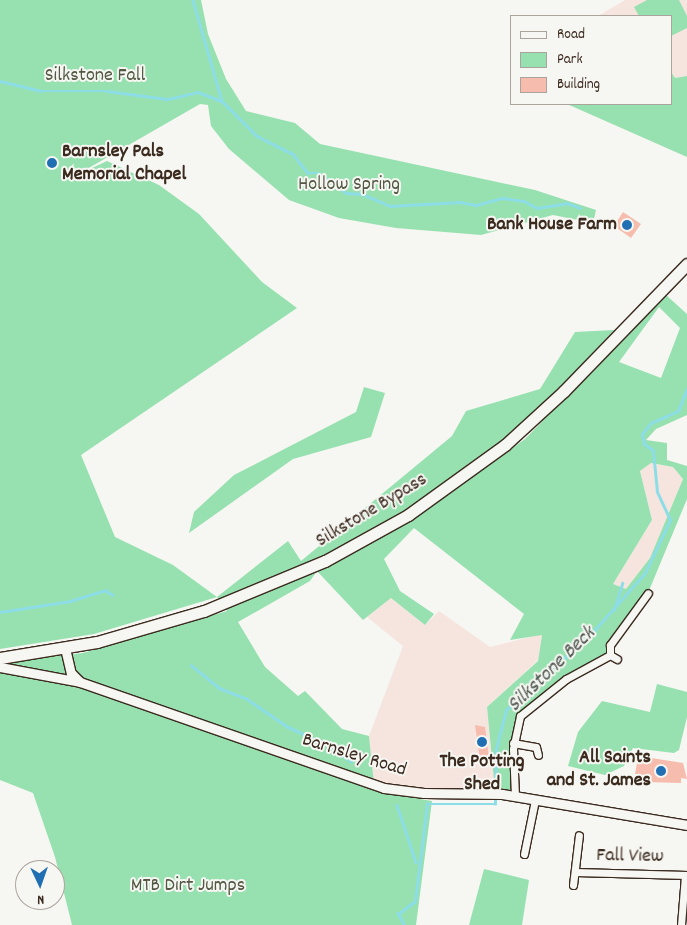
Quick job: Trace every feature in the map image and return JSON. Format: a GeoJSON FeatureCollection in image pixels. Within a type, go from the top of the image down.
{"type":"FeatureCollection","features":[{"type":"Feature","properties":{"kind":"highway","name":"Silkstone Bypass"},"geometry":{"type":"LineString","coordinates":[[0,658],[65,648],[186,617],[270,587],[408,515],[505,445],[564,391],[687,264]]}},
{"type":"Feature","properties":{"kind":"street"},"geometry":{"type":"LineString","coordinates":[[610,655],[610,645],[648,593]]}},
{"type":"Feature","properties":{"kind":"street"},"geometry":{"type":"LineString","coordinates":[[65,648],[71,673],[80,682]]}},
{"type":"Feature","properties":{"kind":"street"},"geometry":{"type":"LineString","coordinates":[[610,655],[617,659]]}},
{"type":"Feature","properties":{"kind":"street"},"geometry":{"type":"LineString","coordinates":[[515,796],[514,743],[520,716],[566,679],[610,655]]}},
{"type":"Feature","properties":{"kind":"street","name":"Barnsley Road"},"geometry":{"type":"LineString","coordinates":[[0,667],[80,682],[384,788],[424,793],[502,794],[687,825]]}},
{"type":"Feature","properties":{"kind":"street"},"geometry":{"type":"LineString","coordinates":[[514,743],[537,748]]}},
{"type":"Feature","properties":{"kind":"street"},"geometry":{"type":"LineString","coordinates":[[524,854],[535,800]]}},
{"type":"Feature","properties":{"kind":"street","name":"Fall View"},"geometry":{"type":"LineString","coordinates":[[573,885],[579,835]]}},
{"type":"Feature","properties":{"kind":"street","name":"Fall View"},"geometry":{"type":"LineString","coordinates":[[574,872],[686,875],[681,925]]}},
{"type":"Feature","properties":{"kind":"shaded area"},"geometry":{"type":"Polygon","coordinates":[[[625,0],[687,0],[687,76],[675,78],[672,74],[672,15],[600,15],[625,0]]]}},
{"type":"Feature","properties":{"kind":"shaded area"},"geometry":{"type":"Polygon","coordinates":[[[650,463],[673,467],[683,479],[650,558],[626,589],[613,584],[652,520],[640,471],[650,463]]]}},
{"type":"Feature","properties":{"kind":"shaded area"},"geometry":{"type":"Polygon","coordinates":[[[391,598],[425,625],[439,611],[490,647],[542,634],[538,660],[487,707],[494,780],[489,793],[449,794],[374,784],[369,736],[403,646],[367,617],[391,598]]]}},
{"type":"Feature","properties":{"kind":"green space"},"geometry":{"type":"Polygon","coordinates":[[[0,0],[201,0],[208,34],[226,79],[246,111],[295,123],[320,144],[535,190],[596,210],[593,223],[553,215],[481,235],[396,228],[339,218],[289,200],[229,149],[211,126],[208,105],[200,104],[73,177],[107,161],[159,185],[199,214],[262,282],[297,308],[81,455],[115,537],[173,565],[217,597],[94,634],[0,649],[0,0]]]}},
{"type":"Feature","properties":{"kind":"green space"},"geometry":{"type":"Polygon","coordinates":[[[647,0],[679,0],[687,16],[687,28],[672,36],[672,15],[638,15],[634,7],[647,0]]]}},
{"type":"Feature","properties":{"kind":"green space"},"geometry":{"type":"Polygon","coordinates":[[[672,74],[675,78],[687,76],[687,157],[569,105],[672,105],[672,74]]]}},
{"type":"Feature","properties":{"kind":"green space","name":"MTB Dirt Jumps"},"geometry":{"type":"Polygon","coordinates":[[[666,295],[687,314],[687,415],[656,429],[646,440],[667,443],[667,460],[687,466],[687,499],[648,593],[610,645],[610,655],[566,679],[516,723],[515,796],[489,793],[494,780],[487,707],[538,661],[542,635],[510,640],[524,614],[414,528],[384,559],[400,591],[434,614],[425,625],[391,598],[363,620],[317,571],[310,581],[238,622],[265,667],[298,696],[305,691],[342,729],[369,736],[374,784],[379,792],[432,801],[416,925],[72,925],[65,897],[65,860],[56,860],[33,793],[0,780],[0,663],[83,653],[227,611],[217,597],[288,541],[301,561],[452,436],[466,411],[540,389],[575,332],[614,330],[560,389],[503,441],[451,482],[317,570],[341,560],[431,507],[525,439],[666,295]],[[659,307],[619,362],[661,378],[680,328],[659,307]],[[651,463],[640,471],[652,520],[613,584],[626,589],[650,558],[683,479],[673,467],[651,463]]]}},
{"type":"Feature","properties":{"kind":"green space"},"geometry":{"type":"Polygon","coordinates":[[[364,387],[385,393],[371,437],[293,459],[189,533],[194,512],[234,475],[356,412],[364,387]]]}},
{"type":"Feature","properties":{"kind":"green space"},"geometry":{"type":"Polygon","coordinates":[[[657,684],[687,692],[687,717],[679,750],[674,753],[633,748],[624,766],[605,775],[568,766],[578,732],[602,701],[650,712],[657,684]]]}},
{"type":"Feature","properties":{"kind":"green space"},"geometry":{"type":"Polygon","coordinates":[[[484,869],[529,880],[522,925],[469,925],[484,869]]]}},
{"type":"Feature","properties":{"kind":"building","name":"Bank House Farm"},"geometry":{"type":"Polygon","coordinates":[[[623,212],[641,224],[631,238],[614,226],[623,212]]]}},
{"type":"Feature","properties":{"kind":"building","name":"The Potting Shed"},"geometry":{"type":"Polygon","coordinates":[[[475,725],[485,727],[489,758],[480,759],[475,725]]]}},
{"type":"Feature","properties":{"kind":"building","name":"All Saints and St. James"},"geometry":{"type":"Polygon","coordinates":[[[645,757],[683,763],[687,779],[681,778],[681,783],[643,782],[644,775],[635,774],[637,763],[645,757]]]}},
{"type":"Feature","properties":{"kind":"waterway"},"geometry":{"type":"LineString","coordinates":[[193,0],[222,101]]}},
{"type":"Feature","properties":{"kind":"waterway"},"geometry":{"type":"LineString","coordinates":[[0,81],[41,91],[107,91],[168,99],[198,92],[222,101],[257,136],[293,154],[308,173],[318,173],[347,193],[362,194],[390,206],[460,202],[476,205],[502,198],[524,201],[537,208],[567,203],[580,208]]}},
{"type":"Feature","properties":{"kind":"waterway","name":"Silkstone Beck"},"geometry":{"type":"LineString","coordinates":[[404,925],[398,914],[415,901],[427,804],[495,804],[496,749],[506,710],[591,634],[645,573],[670,520],[657,492],[653,451],[644,444],[642,434],[651,423],[678,411],[687,389]]}},
{"type":"Feature","properties":{"kind":"waterway"},"geometry":{"type":"LineString","coordinates":[[614,610],[622,583]]}},
{"type":"Feature","properties":{"kind":"waterway"},"geometry":{"type":"LineString","coordinates":[[0,612],[70,601],[105,590],[113,595]]}},
{"type":"Feature","properties":{"kind":"waterway"},"geometry":{"type":"LineString","coordinates":[[191,665],[219,688],[247,699],[288,727],[330,746],[351,761]]}},
{"type":"Feature","properties":{"kind":"waterway"},"geometry":{"type":"LineString","coordinates":[[397,805],[416,862]]}},
{"type":"Feature","properties":{"kind":"place","name":"Barnsley Pals Memorial Chapel"},"geometry":{"type":"Point","coordinates":[52,163]}},
{"type":"Feature","properties":{"kind":"place","name":"Bank House Farm"},"geometry":{"type":"Point","coordinates":[627,225]}},
{"type":"Feature","properties":{"kind":"place","name":"The Potting Shed"},"geometry":{"type":"Point","coordinates":[482,742]}},
{"type":"Feature","properties":{"kind":"place","name":"All Saints and St. James"},"geometry":{"type":"Point","coordinates":[661,771]}},
{"type":"Feature","properties":{"kind":"park label","name":"Silkstone Fall"},"geometry":{"type":"Point","coordinates":[95,76]}},
{"type":"Feature","properties":{"kind":"park label","name":"Hollow Spring"},"geometry":{"type":"Point","coordinates":[349,185]}}]}
